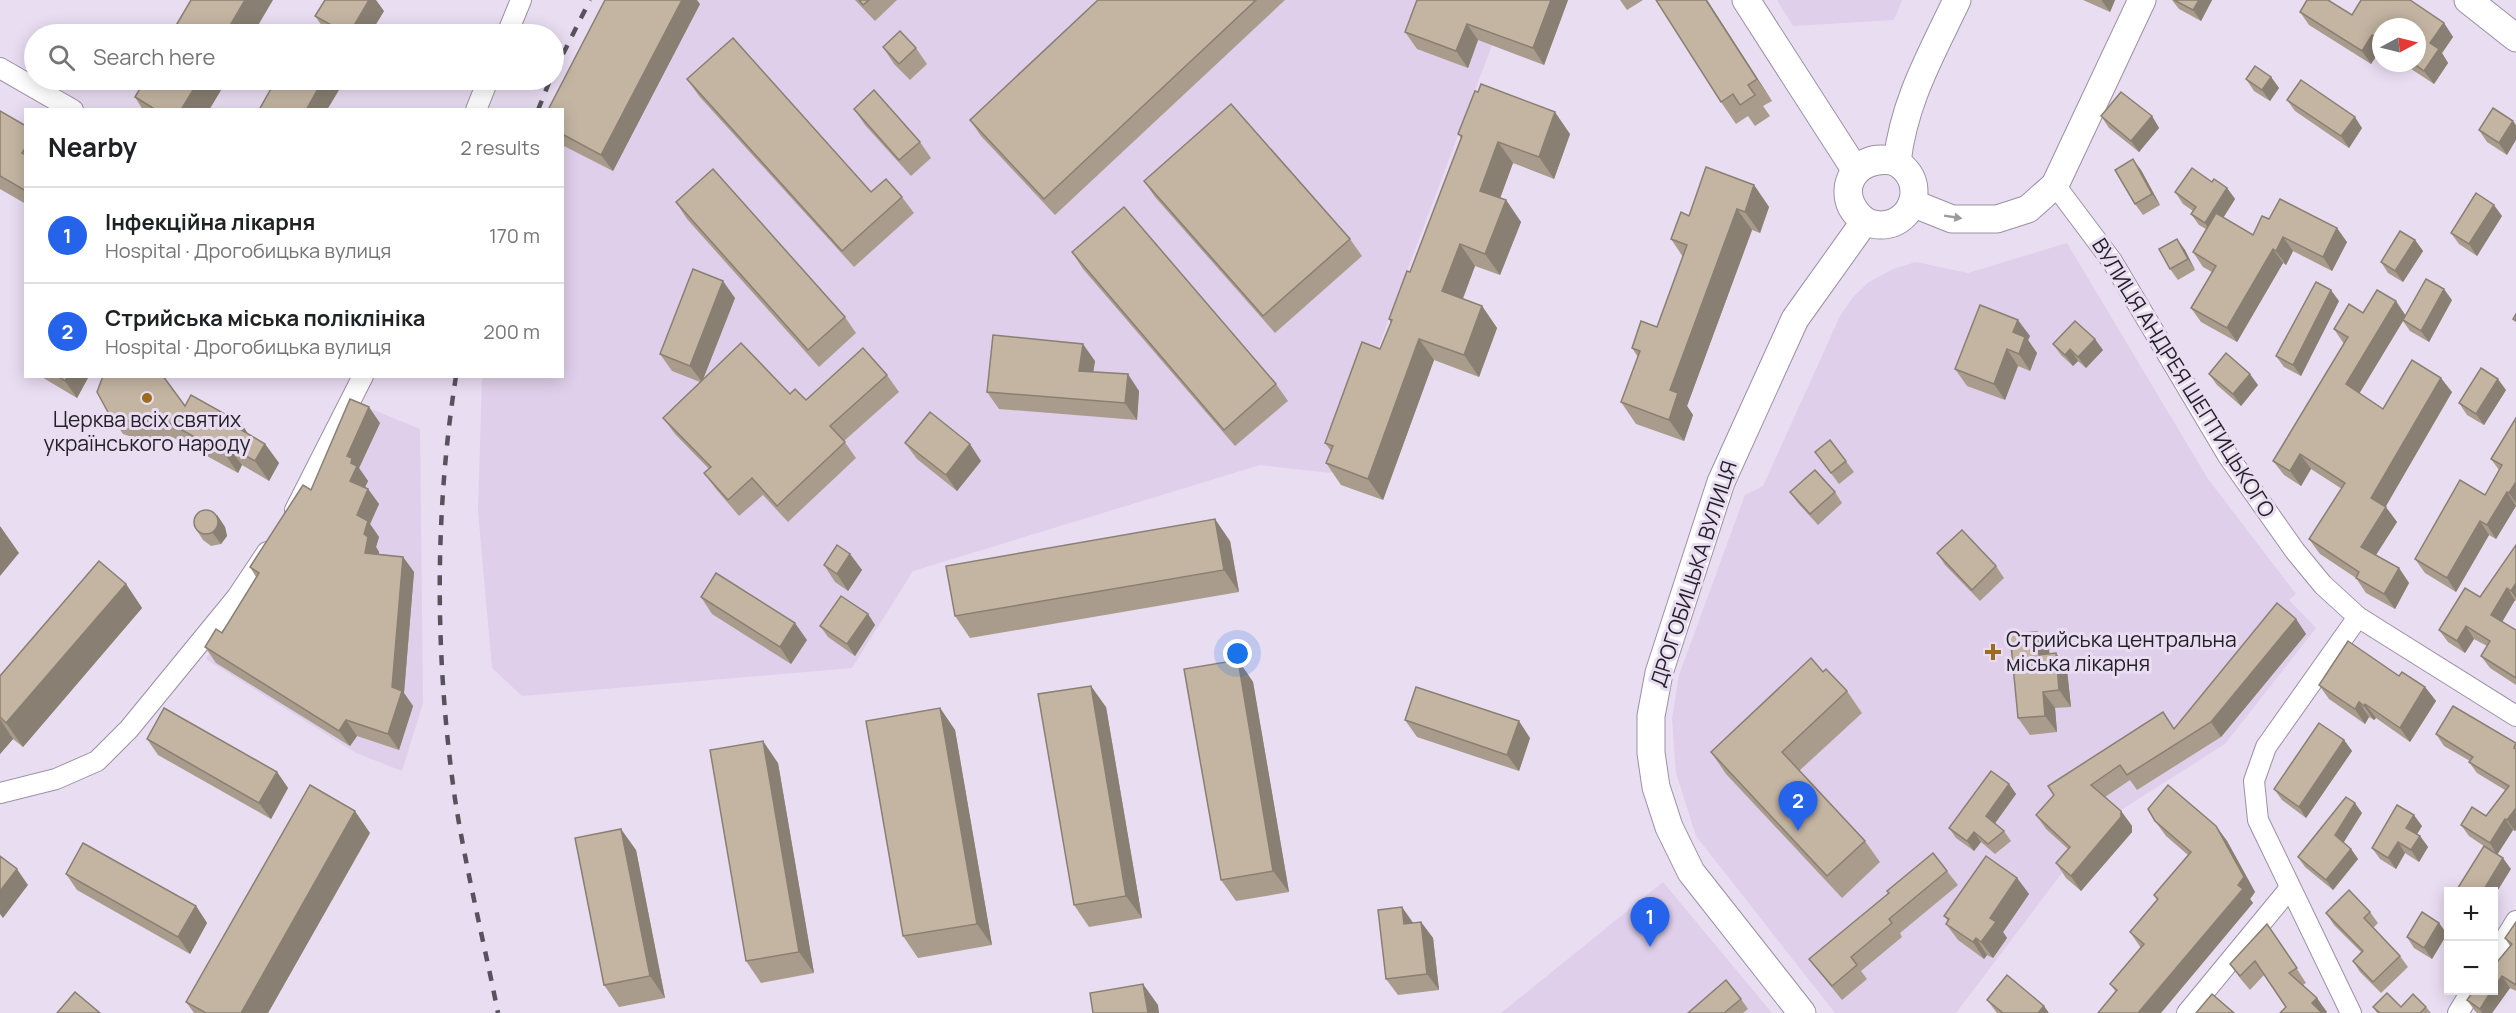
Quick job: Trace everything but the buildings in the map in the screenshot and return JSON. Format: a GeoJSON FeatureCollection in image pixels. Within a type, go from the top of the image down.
{"type":"FeatureCollection","features":[{"type":"Feature","properties":{"kind":"main road"},"geometry":{"type":"LineString","coordinates":[[1746,0],[1856,171]]}},
{"type":"Feature","properties":{"kind":"main road"},"geometry":{"type":"LineString","coordinates":[[1897,162],[1875,160],[1864,164],[1850,181],[1848,193],[1850,204],[1856,214],[1865,221],[1876,225],[1887,225],[1898,221],[1907,213],[1912,204],[1914,192],[1912,181],[1897,162],[1900,133],[1909,102],[1957,0]]}},
{"type":"Feature","properties":{"kind":"main road"},"geometry":{"type":"LineString","coordinates":[[1912,204],[1952,219],[1997,219],[2028,209],[2055,185],[2142,0]]}},
{"type":"Feature","properties":{"kind":"main road"},"geometry":{"type":"LineString","coordinates":[[2468,0],[2516,38]]}},
{"type":"Feature","properties":{"kind":"main road","name":"ДРОГОБИЦЬКА ВУЛИЦЯ"},"geometry":{"type":"LineString","coordinates":[[1802,1013],[1691,872],[1669,827],[1656,787],[1651,753],[1651,716],[1659,673],[1720,482],[1794,319],[1865,221]]}},
{"type":"Feature","properties":{"kind":"street"},"geometry":{"type":"LineString","coordinates":[[511,24],[521,0]]}},
{"type":"Feature","properties":{"kind":"street"},"geometry":{"type":"LineString","coordinates":[[0,68],[24,82]]}},
{"type":"Feature","properties":{"kind":"street"},"geometry":{"type":"LineString","coordinates":[[38,90],[69,108]]}},
{"type":"Feature","properties":{"kind":"street"},"geometry":{"type":"LineString","coordinates":[[477,108],[484,90]]}},
{"type":"Feature","properties":{"kind":"street","name":"ВУЛИЦЯ АНДРЕЯ ШЕПТИЦЬКОГО"},"geometry":{"type":"LineString","coordinates":[[2055,185],[2112,261],[2228,456],[2275,523],[2323,585],[2358,617],[2516,716]]}},
{"type":"Feature","properties":{"kind":"street"},"geometry":{"type":"LineString","coordinates":[[0,793],[56,779],[97,761],[129,729],[237,597],[283,528],[298,505],[362,378]]}},
{"type":"Feature","properties":{"kind":"street"},"geometry":{"type":"LineString","coordinates":[[2351,1013],[2258,820],[2254,781],[2266,747],[2358,617]]}},
{"type":"Feature","properties":{"kind":"street"},"geometry":{"type":"LineString","coordinates":[[2187,1013],[2290,888]]}},
{"type":"Feature","properties":{"kind":"street"},"geometry":{"type":"LineString","coordinates":[[2498,949],[2516,921]]}},
{"type":"Feature","properties":{"kind":"street"},"geometry":{"type":"LineString","coordinates":[[2458,1013],[2469,995]]}},
{"type":"Feature","properties":{"kind":"shaded area"},"geometry":{"type":"Polygon","coordinates":[[[607,0],[1509,0],[1331,473],[1260,465],[913,571],[852,668],[522,696],[492,668],[478,511],[482,378],[564,378],[563,108],[607,0]]]}},
{"type":"Feature","properties":{"kind":"shaded area"},"geometry":{"type":"Polygon","coordinates":[[[1777,0],[1902,0],[1894,20],[1793,26],[1777,0]]]}},
{"type":"Feature","properties":{"kind":"shaded area","name":"Стрийська центральна міська лікарня"},"geometry":{"type":"Polygon","coordinates":[[[2067,243],[2208,479],[2296,594],[2289,600],[2316,628],[2225,744],[2099,824],[1956,1013],[1835,1013],[1696,836],[1676,773],[1672,719],[1679,675],[1745,495],[1763,486],[1840,316],[1854,296],[1869,282],[1893,269],[1916,262],[1968,273],[2067,243]]]}},
{"type":"Feature","properties":{"kind":"shaded area"},"geometry":{"type":"Polygon","coordinates":[[[359,404],[420,429],[423,703],[402,771],[356,753],[206,659],[313,496],[359,404]]]}},
{"type":"Feature","properties":{"kind":"shaded area"},"geometry":{"type":"Polygon","coordinates":[[[1663,882],[1772,1013],[1501,1013],[1663,882]]]}},
{"type":"Feature","properties":{"kind":"railway"},"geometry":{"type":"LineString","coordinates":[[564,52],[590,0]]}},
{"type":"Feature","properties":{"kind":"railway"},"geometry":{"type":"LineString","coordinates":[[539,108],[546,90]]}},
{"type":"Feature","properties":{"kind":"railway"},"geometry":{"type":"LineString","coordinates":[[456,378],[444,481],[441,534],[440,588],[444,694],[448,746],[459,826],[498,1013]]}},
{"type":"Feature","properties":{"kind":"place","name":"Церква всіх святих українського народу"},"geometry":{"type":"Point","coordinates":[147,398]}},
{"type":"Feature","properties":{"kind":"place","name":"Стрийська центральна міська лікарня"},"geometry":{"type":"Point","coordinates":[1993,652]}},
{"type":"Feature","properties":{"kind":"place","name":"Стрийська міська поліклініка"},"geometry":{"type":"Point","coordinates":[1798,831]}},
{"type":"Feature","properties":{"kind":"place","name":"Інфекційна лікарня"},"geometry":{"type":"Point","coordinates":[1650,947]}}]}
